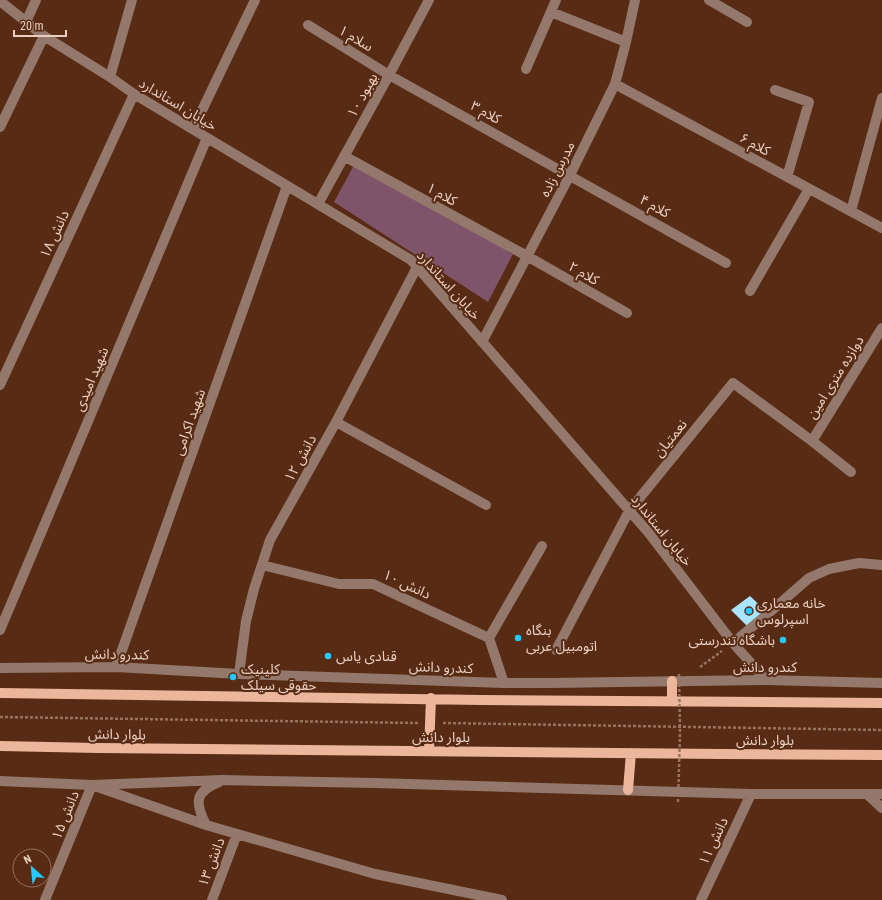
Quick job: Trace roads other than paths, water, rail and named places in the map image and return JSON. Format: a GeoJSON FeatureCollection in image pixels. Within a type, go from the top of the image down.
{"type":"FeatureCollection","features":[{"type":"Feature","properties":{"kind":"main road"},"geometry":{"type":"LineString","coordinates":[[672,681],[672,702]]}},
{"type":"Feature","properties":{"kind":"main road"},"geometry":{"type":"LineString","coordinates":[[0,693],[431,698],[482,700],[882,703]]}},
{"type":"Feature","properties":{"kind":"main road"},"geometry":{"type":"LineString","coordinates":[[429,751],[431,698]]}},
{"type":"Feature","properties":{"kind":"main road","name":"بلوار دانش"},"geometry":{"type":"LineString","coordinates":[[0,746],[882,755]]}},
{"type":"Feature","properties":{"kind":"main road"},"geometry":{"type":"LineString","coordinates":[[628,790],[631,753]]}},
{"type":"Feature","properties":{"kind":"street"},"geometry":{"type":"LineString","coordinates":[[26,22],[36,0]]}},
{"type":"Feature","properties":{"kind":"street"},"geometry":{"type":"LineString","coordinates":[[110,77],[132,0]]}},
{"type":"Feature","properties":{"kind":"street"},"geometry":{"type":"LineString","coordinates":[[193,129],[255,0]]}},
{"type":"Feature","properties":{"kind":"street","name":"بهبود ۱۰"},"geometry":{"type":"LineString","coordinates":[[318,204],[429,0]]}},
{"type":"Feature","properties":{"kind":"street"},"geometry":{"type":"LineString","coordinates":[[526,69],[556,0]]}},
{"type":"Feature","properties":{"kind":"street","name":"مدرس زاده"},"geometry":{"type":"LineString","coordinates":[[482,342],[570,175],[615,84],[635,0]]}},
{"type":"Feature","properties":{"kind":"street"},"geometry":{"type":"LineString","coordinates":[[709,0],[747,22]]}},
{"type":"Feature","properties":{"kind":"street","name":"خیابان استاندارد"},"geometry":{"type":"LineString","coordinates":[[0,1],[44,36],[110,77],[134,94],[411,260],[648,532],[733,643],[766,680]]}},
{"type":"Feature","properties":{"kind":"street"},"geometry":{"type":"LineString","coordinates":[[551,12],[626,42]]}},
{"type":"Feature","properties":{"kind":"street","name":"سلام ۱"},"geometry":{"type":"LineString","coordinates":[[308,25],[389,75]]}},
{"type":"Feature","properties":{"kind":"street"},"geometry":{"type":"LineString","coordinates":[[0,127],[44,36]]}},
{"type":"Feature","properties":{"kind":"street","name":"کلام ۳"},"geometry":{"type":"LineString","coordinates":[[389,75],[570,175]]}},
{"type":"Feature","properties":{"kind":"street","name":"کلام ۶"},"geometry":{"type":"LineString","coordinates":[[615,84],[882,228]]}},
{"type":"Feature","properties":{"kind":"street"},"geometry":{"type":"LineString","coordinates":[[775,90],[809,102],[787,177]]}},
{"type":"Feature","properties":{"kind":"street","name":"دانش ۱۸"},"geometry":{"type":"LineString","coordinates":[[0,385],[134,94]]}},
{"type":"Feature","properties":{"kind":"street"},"geometry":{"type":"LineString","coordinates":[[851,211],[882,98]]}},
{"type":"Feature","properties":{"kind":"street","name":"شهید امیدی"},"geometry":{"type":"LineString","coordinates":[[0,630],[207,138]]}},
{"type":"Feature","properties":{"kind":"street","name":"کلام ۱"},"geometry":{"type":"LineString","coordinates":[[344,156],[527,256]]}},
{"type":"Feature","properties":{"kind":"street","name":"کلام ۴"},"geometry":{"type":"LineString","coordinates":[[570,175],[726,262]]}},
{"type":"Feature","properties":{"kind":"street","name":"شهید اکرامی"},"geometry":{"type":"LineString","coordinates":[[116,667],[287,186]]}},
{"type":"Feature","properties":{"kind":"street"},"geometry":{"type":"LineString","coordinates":[[750,291],[809,189]]}},
{"type":"Feature","properties":{"kind":"street","name":"کلام ۲"},"geometry":{"type":"LineString","coordinates":[[527,256],[627,313]]}},
{"type":"Feature","properties":{"kind":"street","name":"دانش ۱۲"},"geometry":{"type":"LineString","coordinates":[[239,674],[246,621],[254,589],[270,540],[336,422],[417,266]]}},
{"type":"Feature","properties":{"kind":"street","name":"دوازده متری امین"},"geometry":{"type":"LineString","coordinates":[[812,441],[882,328]]}},
{"type":"Feature","properties":{"kind":"street","name":"نعمتیان"},"geometry":{"type":"LineString","coordinates":[[556,650],[629,511],[733,383],[812,441]]}},
{"type":"Feature","properties":{"kind":"street"},"geometry":{"type":"LineString","coordinates":[[336,422],[486,505]]}},
{"type":"Feature","properties":{"kind":"street"},"geometry":{"type":"LineString","coordinates":[[812,441],[851,472]]}},
{"type":"Feature","properties":{"kind":"street"},"geometry":{"type":"LineString","coordinates":[[504,683],[490,638],[542,546]]}},
{"type":"Feature","properties":{"kind":"street"},"geometry":{"type":"LineString","coordinates":[[733,643],[809,578],[828,568],[859,563],[882,565]]}},
{"type":"Feature","properties":{"kind":"street","name":"دانش ۱۰"},"geometry":{"type":"LineString","coordinates":[[262,565],[339,584],[373,584],[490,638]]}},
{"type":"Feature","properties":{"kind":"street","name":"کندرو دانش"},"geometry":{"type":"LineString","coordinates":[[0,668],[116,667],[239,674],[504,683],[766,680],[882,683]]}},
{"type":"Feature","properties":{"kind":"street"},"geometry":{"type":"LineString","coordinates":[[206,825],[199,812],[198,800],[202,792],[210,785],[222,780]]}},
{"type":"Feature","properties":{"kind":"street"},"geometry":{"type":"LineString","coordinates":[[0,781],[92,786],[222,780],[751,794],[882,794]]}},
{"type":"Feature","properties":{"kind":"street"},"geometry":{"type":"LineString","coordinates":[[92,786],[206,825],[375,874],[502,900]]}},
{"type":"Feature","properties":{"kind":"street","name":"دانش ۱۵"},"geometry":{"type":"LineString","coordinates":[[45,900],[92,786]]}},
{"type":"Feature","properties":{"kind":"street","name":"دانش ۱۱"},"geometry":{"type":"LineString","coordinates":[[701,900],[751,794]]}},
{"type":"Feature","properties":{"kind":"street"},"geometry":{"type":"LineString","coordinates":[[867,794],[882,808]]}},
{"type":"Feature","properties":{"kind":"street","name":"دانش ۱۳"},"geometry":{"type":"LineString","coordinates":[[212,900],[237,834]]}},
{"type":"Feature","properties":{"kind":"place","name":"خانه معماری اسپرلوس"},"geometry":{"type":"Point","coordinates":[749,611]}},
{"type":"Feature","properties":{"kind":"place","name":"بنگاه اتومبیل عربی"},"geometry":{"type":"Point","coordinates":[518,638]}},
{"type":"Feature","properties":{"kind":"place","name":"باشگاه تندرستی"},"geometry":{"type":"Point","coordinates":[783,640]}},
{"type":"Feature","properties":{"kind":"place","name":"قنادی یاس"},"geometry":{"type":"Point","coordinates":[328,656]}},
{"type":"Feature","properties":{"kind":"place","name":"کلینیک حقوقی سیلک"},"geometry":{"type":"Point","coordinates":[233,677]}}]}
